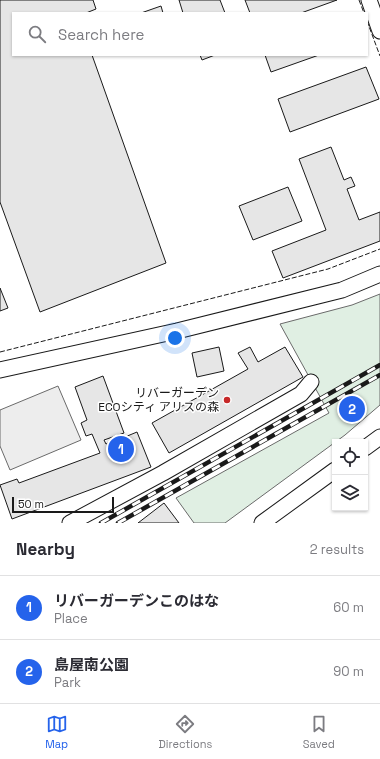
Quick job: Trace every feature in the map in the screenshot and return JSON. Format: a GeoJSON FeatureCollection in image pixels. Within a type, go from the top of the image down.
{"type":"FeatureCollection","features":[{"type":"Feature","properties":{"kind":"street"},"geometry":{"type":"LineString","coordinates":[[368,0],[380,31]]}},
{"type":"Feature","properties":{"kind":"street"},"geometry":{"type":"LineString","coordinates":[[0,370],[177,331],[342,290],[380,274]]}},
{"type":"Feature","properties":{"kind":"street"},"geometry":{"type":"LineString","coordinates":[[70,523],[163,473],[301,394],[311,382]]}},
{"type":"Feature","properties":{"kind":"street"},"geometry":{"type":"LineString","coordinates":[[368,446],[380,437]]}},
{"type":"Feature","properties":{"kind":"street"},"geometry":{"type":"LineString","coordinates":[[262,523],[332,472]]}},
{"type":"Feature","properties":{"kind":"green space"},"geometry":{"type":"Polygon","coordinates":[[[380,294],[380,405],[345,435],[340,439],[332,439],[332,445],[225,523],[194,523],[176,498],[329,413],[280,324],[352,305],[380,294]]]}},
{"type":"Feature","properties":{"kind":"shaded area"},"geometry":{"type":"Polygon","coordinates":[[[58,386],[81,440],[10,470],[0,446],[0,410],[58,386]]]}},
{"type":"Feature","properties":{"kind":"building"},"geometry":{"type":"Polygon","coordinates":[[[0,0],[93,0],[96,9],[88,12],[12,12],[12,56],[92,56],[166,263],[40,312],[0,202],[0,0]]]}},
{"type":"Feature","properties":{"kind":"building"},"geometry":{"type":"Polygon","coordinates":[[[179,0],[220,0],[225,12],[183,12],[179,0]]]}},
{"type":"Feature","properties":{"kind":"building"},"geometry":{"type":"Polygon","coordinates":[[[245,0],[337,0],[304,12],[250,12],[245,0]]]}},
{"type":"Feature","properties":{"kind":"building"},"geometry":{"type":"Polygon","coordinates":[[[161,6],[163,12],[144,12],[161,6]]]}},
{"type":"Feature","properties":{"kind":"building"},"geometry":{"type":"Polygon","coordinates":[[[200,56],[212,56],[202,60],[200,56]]]}},
{"type":"Feature","properties":{"kind":"building"},"geometry":{"type":"Polygon","coordinates":[[[265,56],[316,56],[271,72],[265,56]]]}},
{"type":"Feature","properties":{"kind":"building"},"geometry":{"type":"Polygon","coordinates":[[[366,67],[379,99],[290,132],[278,99],[366,67]]]}},
{"type":"Feature","properties":{"kind":"building"},"geometry":{"type":"Polygon","coordinates":[[[331,147],[344,180],[351,177],[355,186],[347,189],[359,220],[380,212],[380,241],[283,278],[272,251],[326,230],[299,159],[331,147]]]}},
{"type":"Feature","properties":{"kind":"building"},"geometry":{"type":"Polygon","coordinates":[[[288,187],[302,221],[253,240],[239,206],[288,187]]]}},
{"type":"Feature","properties":{"kind":"building"},"geometry":{"type":"Polygon","coordinates":[[[0,288],[8,308],[0,311],[0,288]]]}},
{"type":"Feature","properties":{"kind":"building"},"geometry":{"type":"Polygon","coordinates":[[[219,347],[224,371],[197,377],[192,353],[219,347]]]}},
{"type":"Feature","properties":{"kind":"building","name":"リバーガーデン ECOシティ アリスの森"},"geometry":{"type":"Polygon","coordinates":[[[250,347],[258,362],[285,347],[303,377],[169,453],[152,423],[248,369],[238,353],[250,347]]]}},
{"type":"Feature","properties":{"kind":"building"},"geometry":{"type":"Polygon","coordinates":[[[103,376],[124,433],[104,440],[106,444],[115,440],[117,446],[122,444],[120,439],[137,432],[151,467],[12,519],[0,485],[17,479],[19,483],[100,453],[92,434],[86,436],[81,423],[87,420],[75,387],[103,376]]]}},
{"type":"Feature","properties":{"kind":"building"},"geometry":{"type":"Polygon","coordinates":[[[164,503],[179,523],[138,523],[164,503]]]}},
{"type":"Feature","properties":{"kind":"railway"},"geometry":{"type":"LineString","coordinates":[[101,523],[380,365]]}},
{"type":"Feature","properties":{"kind":"railway"},"geometry":{"type":"LineString","coordinates":[[118,523],[380,375]]}},
{"type":"Feature","properties":{"kind":"fence"},"geometry":{"type":"LineString","coordinates":[[359,0],[364,12]]}},
{"type":"Feature","properties":{"kind":"fence"},"geometry":{"type":"LineString","coordinates":[[368,24],[380,56]]}},
{"type":"Feature","properties":{"kind":"fence"},"geometry":{"type":"LineString","coordinates":[[0,352],[328,269],[380,249]]}},
{"type":"Feature","properties":{"kind":"place","name":"リバーガーデン ECOシティ アリスの森"},"geometry":{"type":"Point","coordinates":[227,400]}},
{"type":"Feature","properties":{"kind":"place","name":"島屋南公園"},"geometry":{"type":"Point","coordinates":[352,409]}},
{"type":"Feature","properties":{"kind":"place","name":"リバーガーデンこのはな"},"geometry":{"type":"Point","coordinates":[121,449]}}]}
